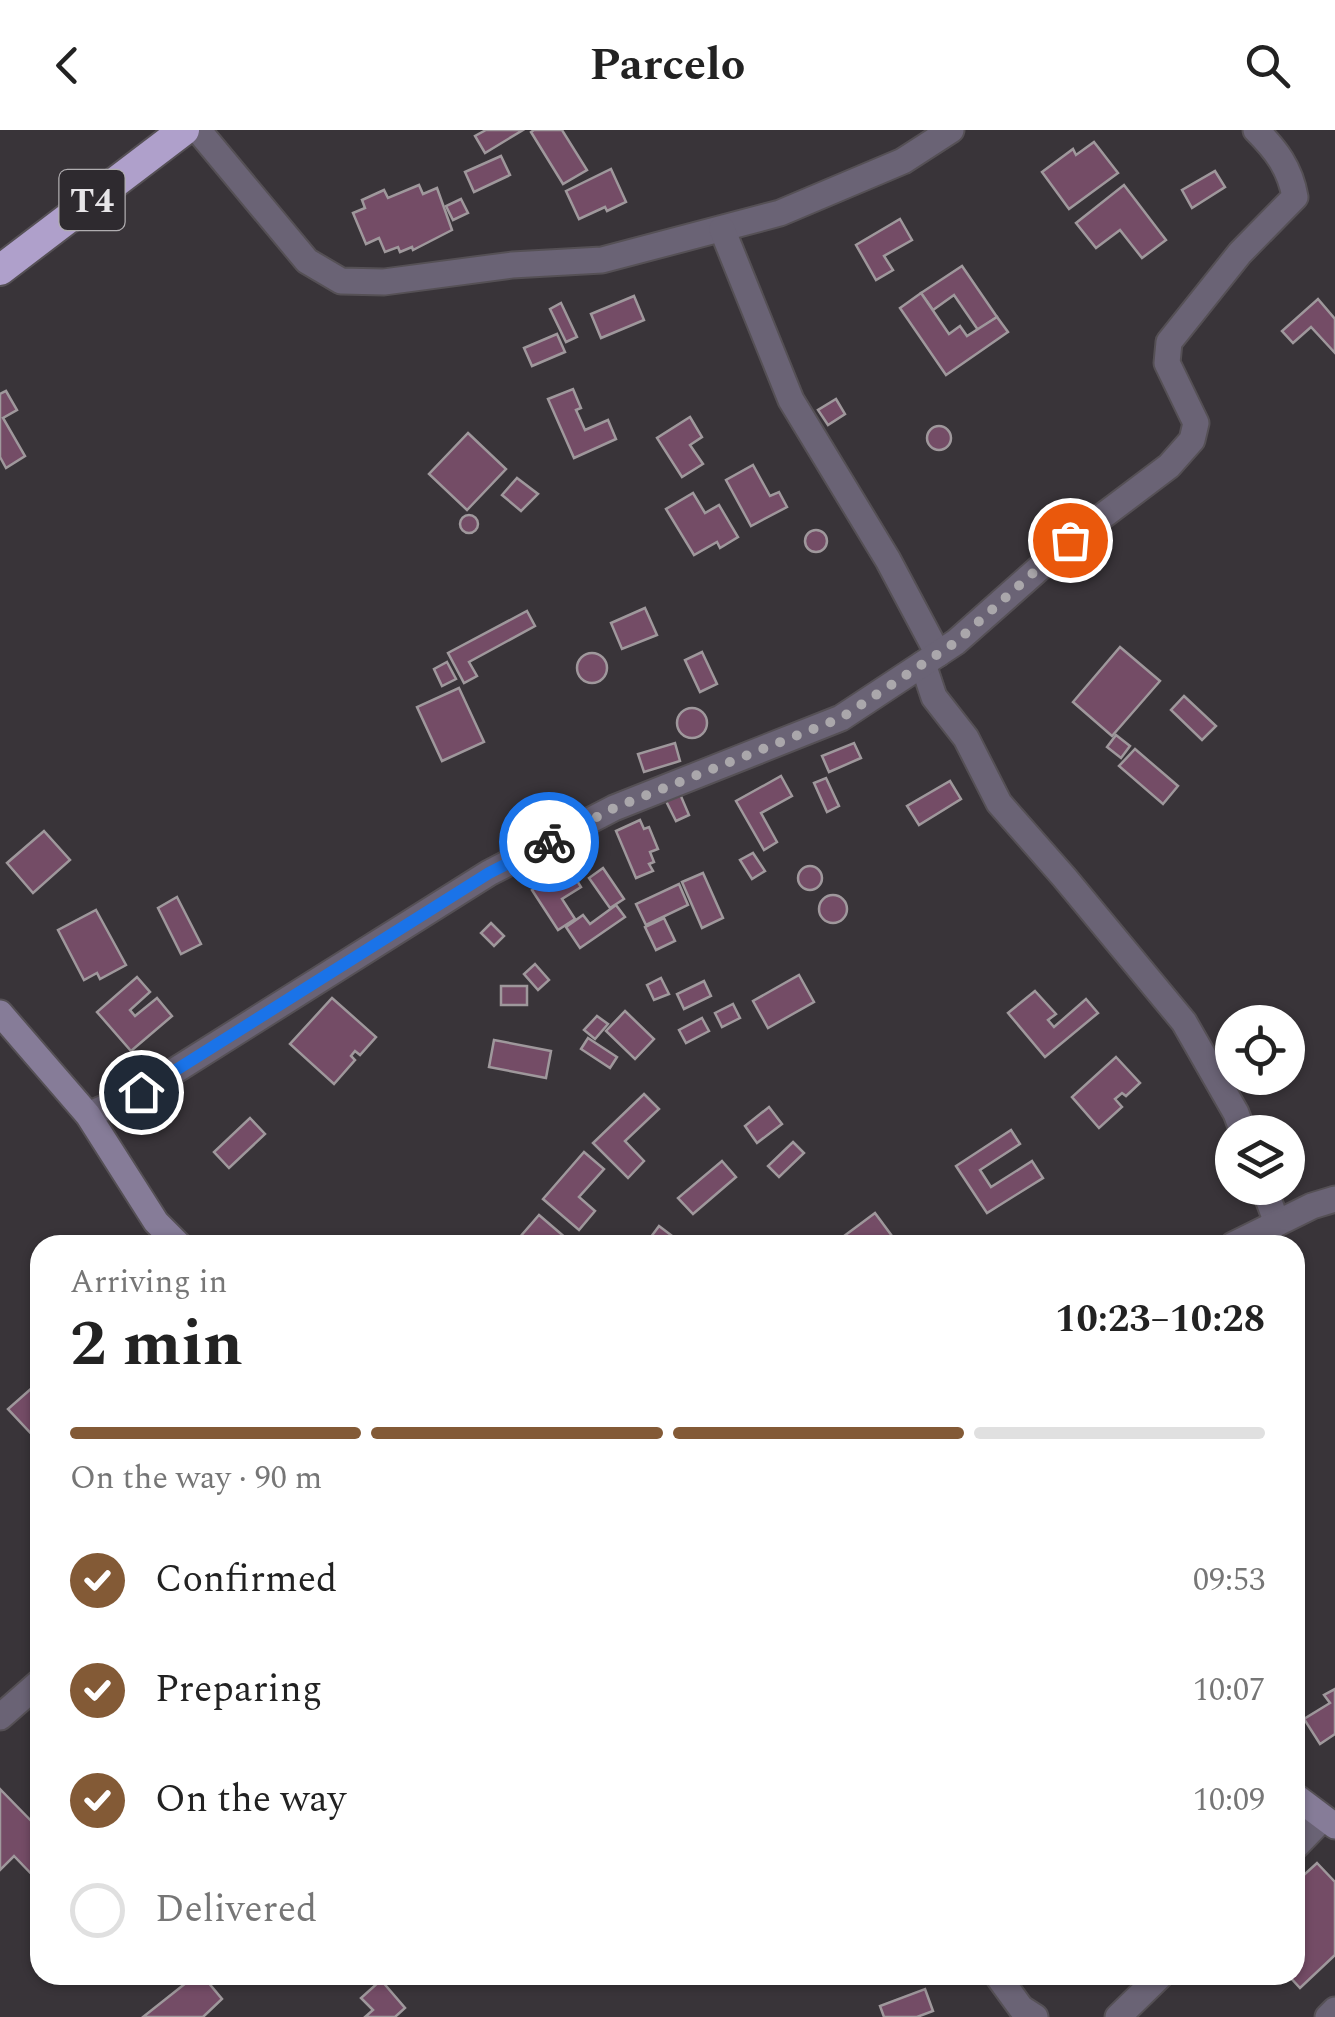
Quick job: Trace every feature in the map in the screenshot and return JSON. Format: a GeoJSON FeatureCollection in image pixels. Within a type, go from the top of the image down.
{"type":"FeatureCollection","features":[{"type":"Feature","properties":{"kind":"highway","name":"T4"},"geometry":{"type":"LineString","coordinates":[[0,270],[184,130]]}},
{"type":"Feature","properties":{"kind":"street"},"geometry":{"type":"LineString","coordinates":[[198,130],[307,261],[341,281],[384,282],[512,266],[602,260],[780,214],[903,162],[951,130]]}},
{"type":"Feature","properties":{"kind":"street"},"geometry":{"type":"LineString","coordinates":[[88,1116],[141,1092],[489,873],[614,808],[841,718],[956,642],[1070,540],[1169,466],[1192,440],[1196,423],[1167,363],[1170,342],[1240,253],[1294,197],[1292,176],[1276,150],[1256,130]]}},
{"type":"Feature","properties":{"kind":"street"},"geometry":{"type":"LineString","coordinates":[[722,229],[791,400],[888,560],[931,659],[934,697],[966,738],[999,802],[1184,1022],[1236,1115]]}},
{"type":"Feature","properties":{"kind":"street"},"geometry":{"type":"LineString","coordinates":[[0,1013],[88,1116],[156,1222],[169,1235]]}},
{"type":"Feature","properties":{"kind":"street"},"geometry":{"type":"LineString","coordinates":[[1253,1235],[1335,1199]]}},
{"type":"Feature","properties":{"kind":"street"},"geometry":{"type":"LineString","coordinates":[[1271,1205],[1278,1223]]}},
{"type":"Feature","properties":{"kind":"street"},"geometry":{"type":"LineString","coordinates":[[0,1716],[30,1690]]}},
{"type":"Feature","properties":{"kind":"street"},"geometry":{"type":"LineString","coordinates":[[1305,1804],[1329,1822],[1305,1839]]}},
{"type":"Feature","properties":{"kind":"street"},"geometry":{"type":"LineString","coordinates":[[1005,1985],[1021,2008],[1034,2017]]}},
{"type":"Feature","properties":{"kind":"street"},"geometry":{"type":"LineString","coordinates":[[1118,2017],[1151,1985]]}},
{"type":"Feature","properties":{"kind":"street"},"geometry":{"type":"LineString","coordinates":[[1328,2017],[1335,2010]]}},
{"type":"Feature","properties":{"kind":"building"},"geometry":{"type":"Polygon","coordinates":[[[486,130],[523,130],[485,153],[475,136],[486,130]]]}},
{"type":"Feature","properties":{"kind":"building"},"geometry":{"type":"Polygon","coordinates":[[[562,130],[587,170],[563,184],[531,132],[562,130]]]}},
{"type":"Feature","properties":{"kind":"building"},"geometry":{"type":"Polygon","coordinates":[[[1094,142],[1118,173],[1069,209],[1042,172],[1073,149],[1076,155],[1094,142]]]}},
{"type":"Feature","properties":{"kind":"building"},"geometry":{"type":"Polygon","coordinates":[[[501,156],[510,175],[474,192],[465,172],[501,156]]]}},
{"type":"Feature","properties":{"kind":"building"},"geometry":{"type":"Polygon","coordinates":[[[611,169],[626,202],[579,219],[566,191],[611,169]]]}},
{"type":"Feature","properties":{"kind":"building"},"geometry":{"type":"Polygon","coordinates":[[[1215,171],[1225,187],[1192,208],[1182,190],[1215,171]]]}},
{"type":"Feature","properties":{"kind":"building"},"geometry":{"type":"Polygon","coordinates":[[[419,185],[423,194],[437,188],[452,230],[413,250],[412,247],[400,252],[398,247],[385,252],[379,238],[366,244],[353,213],[365,208],[362,200],[384,190],[388,198],[419,185]]]}},
{"type":"Feature","properties":{"kind":"building"},"geometry":{"type":"Polygon","coordinates":[[[1124,185],[1166,240],[1142,258],[1120,230],[1096,248],[1076,223],[1124,185]]]}},
{"type":"Feature","properties":{"kind":"building"},"geometry":{"type":"Polygon","coordinates":[[[461,199],[468,213],[453,220],[446,206],[461,199]]]}},
{"type":"Feature","properties":{"kind":"building"},"geometry":{"type":"Polygon","coordinates":[[[900,219],[912,240],[884,256],[893,270],[876,280],[856,245],[900,219]]]}},
{"type":"Feature","properties":{"kind":"building"},"geometry":{"type":"Polygon","coordinates":[[[962,266],[997,317],[978,330],[954,295],[933,310],[921,293],[962,266]]]}},
{"type":"Feature","properties":{"kind":"building"},"geometry":{"type":"Polygon","coordinates":[[[921,293],[949,334],[960,326],[967,336],[997,317],[1008,332],[946,375],[900,308],[921,293]]]}},
{"type":"Feature","properties":{"kind":"building"},"geometry":{"type":"Polygon","coordinates":[[[634,296],[644,320],[601,338],[591,314],[634,296]]]}},
{"type":"Feature","properties":{"kind":"building"},"geometry":{"type":"Polygon","coordinates":[[[1318,299],[1335,319],[1335,353],[1311,327],[1293,343],[1282,331],[1318,299]]]}},
{"type":"Feature","properties":{"kind":"building"},"geometry":{"type":"Polygon","coordinates":[[[561,303],[577,337],[566,342],[550,309],[561,303]]]}},
{"type":"Feature","properties":{"kind":"building"},"geometry":{"type":"Polygon","coordinates":[[[557,334],[565,352],[532,366],[524,348],[557,334]]]}},
{"type":"Feature","properties":{"kind":"building"},"geometry":{"type":"Polygon","coordinates":[[[573,389],[581,408],[576,410],[585,430],[608,420],[616,439],[574,458],[548,399],[573,389]]]}},
{"type":"Feature","properties":{"kind":"building"},"geometry":{"type":"Polygon","coordinates":[[[6,391],[17,410],[3,418],[25,456],[6,468],[0,457],[0,394],[6,391]]]}},
{"type":"Feature","properties":{"kind":"building"},"geometry":{"type":"Polygon","coordinates":[[[836,399],[845,414],[828,425],[818,410],[836,399]]]}},
{"type":"Feature","properties":{"kind":"building"},"geometry":{"type":"Polygon","coordinates":[[[690,417],[702,437],[690,445],[703,464],[682,477],[657,438],[690,417]]]}},
{"type":"Feature","properties":{"kind":"building"},"geometry":{"type":"Polygon","coordinates":[[[939,426],[948,429],[948,447],[939,450],[930,447],[927,438],[930,429],[939,426]]]}},
{"type":"Feature","properties":{"kind":"building"},"geometry":{"type":"Polygon","coordinates":[[[468,433],[506,469],[467,510],[429,474],[468,433]]]}},
{"type":"Feature","properties":{"kind":"building"},"geometry":{"type":"Polygon","coordinates":[[[753,465],[770,496],[779,492],[787,507],[751,526],[726,480],[753,465]]]}},
{"type":"Feature","properties":{"kind":"building"},"geometry":{"type":"Polygon","coordinates":[[[517,478],[538,494],[521,511],[502,495],[517,478]]]}},
{"type":"Feature","properties":{"kind":"building"},"geometry":{"type":"Polygon","coordinates":[[[693,493],[705,513],[719,505],[738,537],[720,548],[717,542],[694,555],[666,509],[693,493]]]}},
{"type":"Feature","properties":{"kind":"building"},"geometry":{"type":"Polygon","coordinates":[[[469,515],[478,524],[469,533],[460,524],[469,515]]]}},
{"type":"Feature","properties":{"kind":"building"},"geometry":{"type":"Polygon","coordinates":[[[816,530],[824,533],[824,549],[816,552],[808,549],[805,541],[808,533],[816,530]]]}},
{"type":"Feature","properties":{"kind":"building"},"geometry":{"type":"Polygon","coordinates":[[[645,608],[657,635],[622,649],[611,623],[645,608]]]}},
{"type":"Feature","properties":{"kind":"building"},"geometry":{"type":"Polygon","coordinates":[[[527,611],[535,626],[469,662],[477,676],[464,683],[448,653],[527,611]]]}},
{"type":"Feature","properties":{"kind":"building"},"geometry":{"type":"Polygon","coordinates":[[[1120,647],[1160,681],[1112,736],[1073,702],[1120,647]]]}},
{"type":"Feature","properties":{"kind":"building"},"geometry":{"type":"Polygon","coordinates":[[[702,652],[717,684],[700,692],[685,660],[702,652]]]}},
{"type":"Feature","properties":{"kind":"building"},"geometry":{"type":"Polygon","coordinates":[[[592,653],[606,662],[607,668],[598,682],[592,683],[578,674],[577,668],[586,654],[592,653]]]}},
{"type":"Feature","properties":{"kind":"building"},"geometry":{"type":"Polygon","coordinates":[[[447,662],[456,679],[442,686],[434,669],[447,662]]]}},
{"type":"Feature","properties":{"kind":"building"},"geometry":{"type":"Polygon","coordinates":[[[459,688],[484,742],[442,761],[417,707],[459,688]]]}},
{"type":"Feature","properties":{"kind":"building"},"geometry":{"type":"Polygon","coordinates":[[[1184,696],[1216,726],[1202,740],[1171,710],[1184,696]]]}},
{"type":"Feature","properties":{"kind":"building"},"geometry":{"type":"Polygon","coordinates":[[[692,708],[703,712],[707,723],[703,734],[692,738],[681,734],[677,723],[681,712],[692,708]]]}},
{"type":"Feature","properties":{"kind":"building"},"geometry":{"type":"Polygon","coordinates":[[[1116,735],[1130,746],[1121,758],[1107,747],[1116,735]]]}},
{"type":"Feature","properties":{"kind":"building"},"geometry":{"type":"Polygon","coordinates":[[[675,743],[680,761],[644,772],[638,754],[675,743]]]}},
{"type":"Feature","properties":{"kind":"building"},"geometry":{"type":"Polygon","coordinates":[[[854,743],[861,758],[829,772],[822,756],[854,743]]]}},
{"type":"Feature","properties":{"kind":"building"},"geometry":{"type":"Polygon","coordinates":[[[1135,749],[1178,786],[1163,804],[1119,766],[1135,749]]]}},
{"type":"Feature","properties":{"kind":"building"},"geometry":{"type":"Polygon","coordinates":[[[781,776],[792,796],[761,813],[777,842],[764,850],[736,801],[781,776]]]}},
{"type":"Feature","properties":{"kind":"building"},"geometry":{"type":"Polygon","coordinates":[[[826,778],[839,806],[827,812],[814,783],[826,778]]]}},
{"type":"Feature","properties":{"kind":"building"},"geometry":{"type":"Polygon","coordinates":[[[950,781],[961,799],[919,825],[907,806],[950,781]]]}},
{"type":"Feature","properties":{"kind":"building"},"geometry":{"type":"Polygon","coordinates":[[[680,794],[689,815],[676,821],[666,801],[680,794]]]}},
{"type":"Feature","properties":{"kind":"building"},"geometry":{"type":"Polygon","coordinates":[[[640,820],[644,829],[649,827],[658,849],[650,852],[653,871],[636,878],[616,831],[640,820]]]}},
{"type":"Feature","properties":{"kind":"building"},"geometry":{"type":"Polygon","coordinates":[[[44,831],[70,860],[33,893],[7,863],[44,831]]]}},
{"type":"Feature","properties":{"kind":"building"},"geometry":{"type":"Polygon","coordinates":[[[753,853],[765,871],[752,879],[740,860],[753,853]]]}},
{"type":"Feature","properties":{"kind":"building"},"geometry":{"type":"Polygon","coordinates":[[[568,866],[581,887],[562,899],[575,919],[558,930],[532,890],[568,866]]]}},
{"type":"Feature","properties":{"kind":"building"},"geometry":{"type":"Polygon","coordinates":[[[810,866],[819,869],[819,887],[810,890],[801,887],[798,878],[801,869],[810,866]]]}},
{"type":"Feature","properties":{"kind":"building"},"geometry":{"type":"Polygon","coordinates":[[[603,868],[624,899],[610,908],[589,878],[603,868]]]}},
{"type":"Feature","properties":{"kind":"building"},"geometry":{"type":"Polygon","coordinates":[[[703,873],[723,918],[702,928],[682,882],[703,873]]]}},
{"type":"Feature","properties":{"kind":"building"},"geometry":{"type":"Polygon","coordinates":[[[679,884],[688,905],[646,925],[636,904],[679,884]]]}},
{"type":"Feature","properties":{"kind":"building"},"geometry":{"type":"Polygon","coordinates":[[[833,895],[843,899],[847,909],[843,919],[833,923],[823,919],[819,909],[823,899],[833,895]]]}},
{"type":"Feature","properties":{"kind":"building"},"geometry":{"type":"Polygon","coordinates":[[[177,897],[201,944],[181,954],[158,908],[177,897]]]}},
{"type":"Feature","properties":{"kind":"building"},"geometry":{"type":"Polygon","coordinates":[[[616,905],[625,917],[580,948],[566,927],[583,915],[590,924],[616,905]]]}},
{"type":"Feature","properties":{"kind":"building"},"geometry":{"type":"Polygon","coordinates":[[[96,910],[126,965],[100,979],[97,973],[84,980],[58,930],[96,910]]]}},
{"type":"Feature","properties":{"kind":"building"},"geometry":{"type":"Polygon","coordinates":[[[664,918],[675,941],[656,950],[645,927],[664,918]]]}},
{"type":"Feature","properties":{"kind":"building"},"geometry":{"type":"Polygon","coordinates":[[[491,923],[504,936],[494,946],[481,933],[491,923]]]}},
{"type":"Feature","properties":{"kind":"building"},"geometry":{"type":"Polygon","coordinates":[[[535,964],[549,980],[538,990],[524,974],[535,964]]]}},
{"type":"Feature","properties":{"kind":"building"},"geometry":{"type":"Polygon","coordinates":[[[799,975],[814,1002],[768,1028],[753,1001],[799,975]]]}},
{"type":"Feature","properties":{"kind":"building"},"geometry":{"type":"Polygon","coordinates":[[[137,977],[150,992],[130,1010],[135,1016],[157,998],[172,1016],[131,1051],[97,1012],[137,977]]]}},
{"type":"Feature","properties":{"kind":"building"},"geometry":{"type":"Polygon","coordinates":[[[661,978],[669,994],[654,1000],[647,985],[661,978]]]}},
{"type":"Feature","properties":{"kind":"building"},"geometry":{"type":"Polygon","coordinates":[[[704,981],[711,996],[684,1009],[677,994],[704,981]]]}},
{"type":"Feature","properties":{"kind":"building"},"geometry":{"type":"Polygon","coordinates":[[[501,986],[527,986],[527,1005],[501,1005],[501,986]]]}},
{"type":"Feature","properties":{"kind":"building"},"geometry":{"type":"Polygon","coordinates":[[[1035,991],[1056,1014],[1048,1020],[1054,1027],[1086,999],[1098,1013],[1045,1057],[1008,1013],[1035,991]]]}},
{"type":"Feature","properties":{"kind":"building"},"geometry":{"type":"Polygon","coordinates":[[[332,998],[376,1037],[360,1055],[355,1051],[351,1056],[355,1060],[334,1084],[290,1044],[332,998]]]}},
{"type":"Feature","properties":{"kind":"building"},"geometry":{"type":"Polygon","coordinates":[[[733,1004],[740,1018],[722,1027],[715,1013],[733,1004]]]}},
{"type":"Feature","properties":{"kind":"building"},"geometry":{"type":"Polygon","coordinates":[[[625,1011],[654,1039],[635,1059],[606,1031],[625,1011]]]}},
{"type":"Feature","properties":{"kind":"building"},"geometry":{"type":"Polygon","coordinates":[[[597,1016],[608,1024],[595,1039],[584,1030],[597,1016]]]}},
{"type":"Feature","properties":{"kind":"building"},"geometry":{"type":"Polygon","coordinates":[[[702,1018],[709,1031],[686,1043],[679,1030],[702,1018]]]}},
{"type":"Feature","properties":{"kind":"building"},"geometry":{"type":"Polygon","coordinates":[[[588,1038],[617,1057],[610,1068],[581,1049],[588,1038]]]}},
{"type":"Feature","properties":{"kind":"building"},"geometry":{"type":"Polygon","coordinates":[[[494,1040],[551,1051],[546,1078],[489,1067],[494,1040]]]}},
{"type":"Feature","properties":{"kind":"building"},"geometry":{"type":"Polygon","coordinates":[[[1116,1057],[1140,1083],[1126,1096],[1122,1093],[1115,1099],[1122,1107],[1099,1128],[1072,1097],[1116,1057]]]}},
{"type":"Feature","properties":{"kind":"building"},"geometry":{"type":"Polygon","coordinates":[[[644,1094],[659,1109],[625,1141],[644,1161],[628,1178],[593,1143],[644,1094]]]}},
{"type":"Feature","properties":{"kind":"building"},"geometry":{"type":"Polygon","coordinates":[[[769,1107],[782,1124],[757,1143],[745,1126],[769,1107]]]}},
{"type":"Feature","properties":{"kind":"building"},"geometry":{"type":"Polygon","coordinates":[[[250,1118],[265,1134],[229,1168],[214,1152],[250,1118]]]}},
{"type":"Feature","properties":{"kind":"building"},"geometry":{"type":"Polygon","coordinates":[[[1011,1130],[1020,1144],[980,1170],[991,1187],[1032,1161],[1043,1178],[987,1213],[956,1166],[1011,1130]]]}},
{"type":"Feature","properties":{"kind":"building"},"geometry":{"type":"Polygon","coordinates":[[[793,1142],[804,1153],[779,1177],[768,1166],[793,1142]]]}},
{"type":"Feature","properties":{"kind":"building"},"geometry":{"type":"Polygon","coordinates":[[[584,1152],[604,1169],[579,1197],[595,1211],[579,1230],[543,1199],[584,1152]]]}},
{"type":"Feature","properties":{"kind":"building"},"geometry":{"type":"Polygon","coordinates":[[[722,1161],[736,1177],[693,1214],[678,1198],[722,1161]]]}},
{"type":"Feature","properties":{"kind":"building"},"geometry":{"type":"Polygon","coordinates":[[[875,1213],[891,1235],[845,1235],[875,1213]]]}},
{"type":"Feature","properties":{"kind":"building"},"geometry":{"type":"Polygon","coordinates":[[[539,1215],[562,1235],[522,1235],[539,1215]]]}},
{"type":"Feature","properties":{"kind":"building"},"geometry":{"type":"Polygon","coordinates":[[[659,1226],[671,1235],[652,1235],[659,1226]]]}},
{"type":"Feature","properties":{"kind":"building"},"geometry":{"type":"Polygon","coordinates":[[[30,1390],[30,1432],[8,1409],[30,1390]]]}},
{"type":"Feature","properties":{"kind":"building"},"geometry":{"type":"Polygon","coordinates":[[[1335,1689],[1335,1734],[1320,1744],[1305,1718],[1330,1703],[1324,1695],[1335,1689]]]}},
{"type":"Feature","properties":{"kind":"building"},"geometry":{"type":"Polygon","coordinates":[[[0,1789],[30,1820],[30,1873],[14,1856],[0,1870],[0,1789]]]}},
{"type":"Feature","properties":{"kind":"building"},"geometry":{"type":"Polygon","coordinates":[[[1317,1863],[1335,1882],[1335,1955],[1305,1983],[1305,1874],[1317,1863]]]}},
{"type":"Feature","properties":{"kind":"building"},"geometry":{"type":"Polygon","coordinates":[[[183,1985],[210,1985],[222,1999],[203,2017],[143,2017],[183,1985]]]}},
{"type":"Feature","properties":{"kind":"building"},"geometry":{"type":"Polygon","coordinates":[[[375,1985],[385,1985],[405,2008],[395,2017],[365,2017],[373,2010],[361,1998],[375,1985]]]}},
{"type":"Feature","properties":{"kind":"building"},"geometry":{"type":"Polygon","coordinates":[[[925,1989],[933,2011],[917,2017],[884,2017],[880,2006],[925,1989]]]}},
{"type":"Feature","properties":{"kind":"way so far"},"geometry":{"type":"LineString","coordinates":[[549,842],[614,808],[841,718],[956,642],[1070,540]]}},
{"type":"Feature","properties":{"kind":"route"},"geometry":{"type":"LineString","coordinates":[[141,1092],[489,873],[549,842]]}}]}
